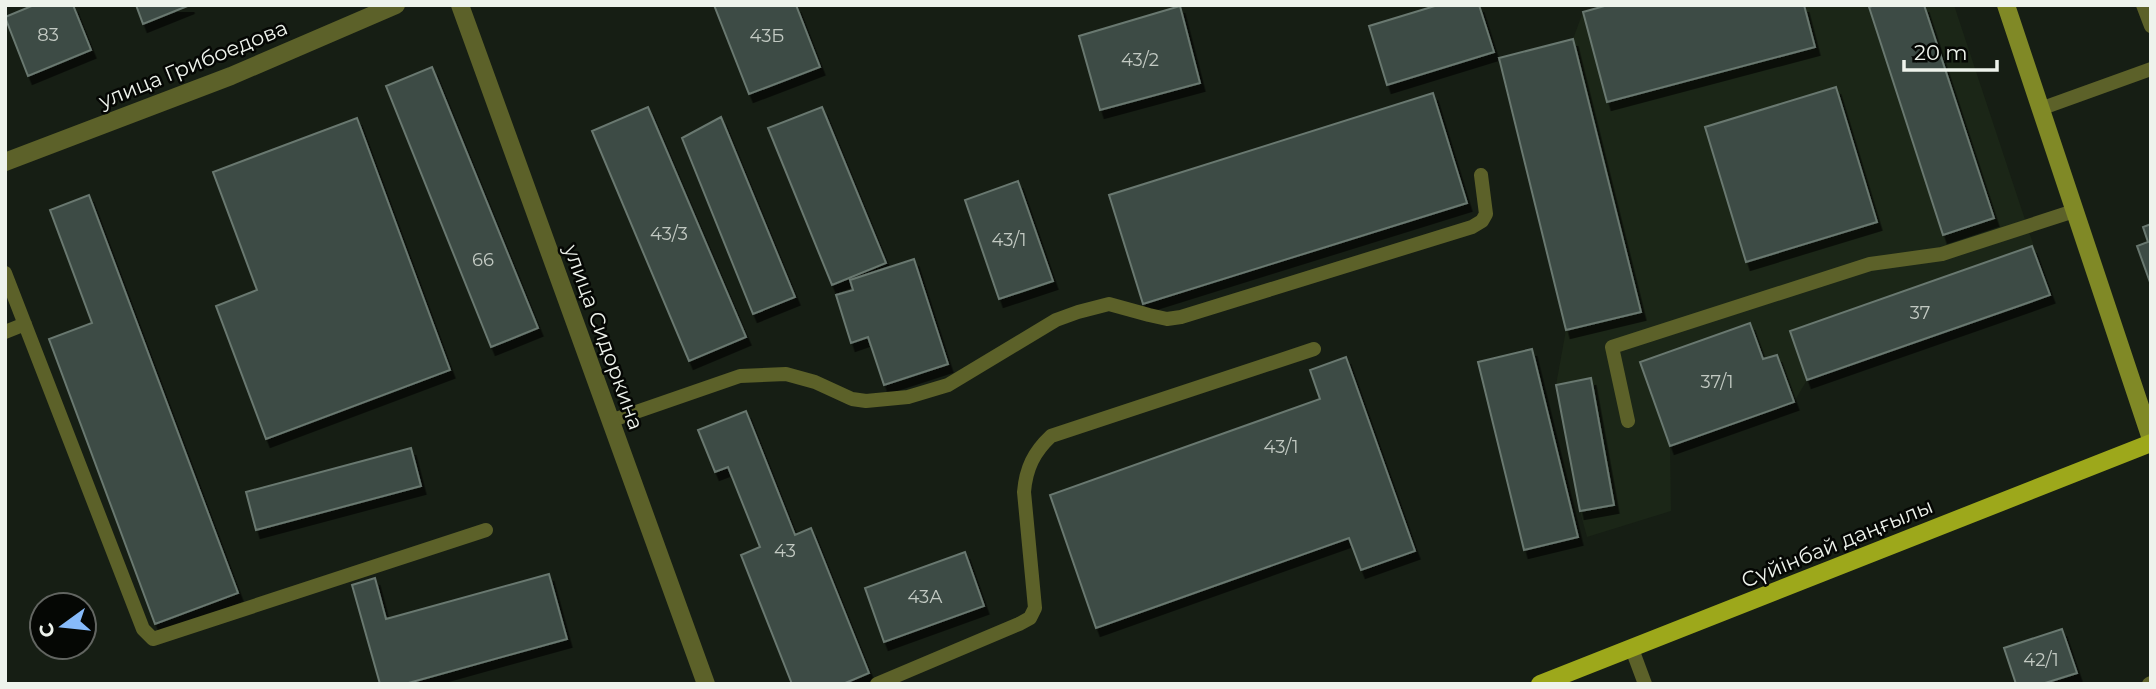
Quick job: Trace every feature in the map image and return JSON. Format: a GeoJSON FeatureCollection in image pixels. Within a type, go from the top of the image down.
{"type":"FeatureCollection","features":[{"type":"Feature","properties":{"kind":"main road","name":"Сүйінбай даңғылы"},"geometry":{"type":"LineString","coordinates":[[1540,684],[2151,441]]}},
{"type":"Feature","properties":{"kind":"street","name":"улица Грибоедова"},"geometry":{"type":"LineString","coordinates":[[5,162],[231,76],[396,5]]}},
{"type":"Feature","properties":{"kind":"street","name":"улица Сидоркина"},"geometry":{"type":"LineString","coordinates":[[460,5],[706,684]]}},
{"type":"Feature","properties":{"kind":"street"},"geometry":{"type":"LineString","coordinates":[[2006,5],[2151,441]]}},
{"type":"Feature","properties":{"kind":"lane"},"geometry":{"type":"LineString","coordinates":[[2143,5],[2151,26]]}},
{"type":"Feature","properties":{"kind":"lane"},"geometry":{"type":"LineString","coordinates":[[2040,109],[2151,69]]}},
{"type":"Feature","properties":{"kind":"lane"},"geometry":{"type":"LineString","coordinates":[[610,421],[740,376],[761,374],[786,374],[815,382],[852,399],[866,401],[908,397],[948,385],[1056,320],[1078,312],[1109,304],[1149,316],[1167,319],[1181,317],[1472,226],[1482,221],[1486,214],[1481,175]]}},
{"type":"Feature","properties":{"kind":"lane"},"geometry":{"type":"LineString","coordinates":[[1628,421],[1612,347],[1870,264],[1942,254],[2074,211]]}},
{"type":"Feature","properties":{"kind":"lane"},"geometry":{"type":"LineString","coordinates":[[5,273],[143,629],[153,639],[486,530]]}},
{"type":"Feature","properties":{"kind":"lane"},"geometry":{"type":"LineString","coordinates":[[5,332],[25,324]]}},
{"type":"Feature","properties":{"kind":"lane"},"geometry":{"type":"LineString","coordinates":[[877,684],[1030,618],[1035,608],[1025,481],[1038,449],[1051,436],[1314,349]]}},
{"type":"Feature","properties":{"kind":"lane"},"geometry":{"type":"LineString","coordinates":[[1632,649],[1645,684]]}},
{"type":"Feature","properties":{"kind":"shaded area"},"geometry":{"type":"Polygon","coordinates":[[[1604,5],[1954,5],[2050,295],[1807,380],[1794,402],[1670,446],[1671,511],[1587,537],[1556,385],[1566,330],[1499,58],[1573,39],[1583,12],[1604,5]]]}},
{"type":"Feature","properties":{"kind":"building"},"geometry":{"type":"Polygon","coordinates":[[[34,5],[73,5],[91,50],[28,76],[5,17],[34,5]]]}},
{"type":"Feature","properties":{"kind":"building"},"geometry":{"type":"Polygon","coordinates":[[[136,5],[190,5],[143,24],[136,5]]]}},
{"type":"Feature","properties":{"kind":"building"},"geometry":{"type":"Polygon","coordinates":[[[714,5],[796,5],[820,67],[749,94],[714,5]]]}},
{"type":"Feature","properties":{"kind":"building"},"geometry":{"type":"Polygon","coordinates":[[[1438,5],[1479,5],[1494,52],[1387,85],[1369,26],[1438,5]]]}},
{"type":"Feature","properties":{"kind":"building"},"geometry":{"type":"Polygon","coordinates":[[[1608,5],[1804,5],[1815,47],[1607,102],[1583,12],[1608,5]]]}},
{"type":"Feature","properties":{"kind":"building"},"geometry":{"type":"Polygon","coordinates":[[[1924,5],[1994,218],[1943,235],[1869,7],[1924,5]]]}},
{"type":"Feature","properties":{"kind":"building"},"geometry":{"type":"Polygon","coordinates":[[[1180,6],[1200,83],[1100,110],[1079,36],[1180,6]]]}},
{"type":"Feature","properties":{"kind":"building"},"geometry":{"type":"Polygon","coordinates":[[[1573,39],[1641,312],[1566,330],[1499,58],[1573,39]]]}},
{"type":"Feature","properties":{"kind":"building"},"geometry":{"type":"Polygon","coordinates":[[[432,67],[538,328],[491,347],[386,86],[432,67]]]}},
{"type":"Feature","properties":{"kind":"building"},"geometry":{"type":"Polygon","coordinates":[[[1836,87],[1877,222],[1746,262],[1705,127],[1836,87]]]}},
{"type":"Feature","properties":{"kind":"building"},"geometry":{"type":"Polygon","coordinates":[[[1433,93],[1467,203],[1143,304],[1109,195],[1433,93]]]}},
{"type":"Feature","properties":{"kind":"building"},"geometry":{"type":"Polygon","coordinates":[[[648,107],[746,337],[689,361],[592,131],[648,107]]]}},
{"type":"Feature","properties":{"kind":"building"},"geometry":{"type":"Polygon","coordinates":[[[822,107],[886,263],[832,285],[768,128],[822,107]]]}},
{"type":"Feature","properties":{"kind":"building"},"geometry":{"type":"Polygon","coordinates":[[[721,117],[795,297],[753,314],[682,138],[721,117]]]}},
{"type":"Feature","properties":{"kind":"building"},"geometry":{"type":"Polygon","coordinates":[[[357,118],[450,370],[266,439],[216,306],[257,290],[213,172],[357,118]]]}},
{"type":"Feature","properties":{"kind":"building"},"geometry":{"type":"Polygon","coordinates":[[[1018,181],[1053,281],[999,299],[965,200],[1018,181]]]}},
{"type":"Feature","properties":{"kind":"building"},"geometry":{"type":"Polygon","coordinates":[[[89,195],[238,593],[155,624],[49,339],[92,323],[50,210],[89,195]]]}},
{"type":"Feature","properties":{"kind":"building"},"geometry":{"type":"Polygon","coordinates":[[[2151,224],[2151,285],[2137,246],[2148,242],[2143,227],[2151,224]]]}},
{"type":"Feature","properties":{"kind":"building"},"geometry":{"type":"Polygon","coordinates":[[[2032,246],[2050,295],[1807,380],[1790,331],[2032,246]]]}},
{"type":"Feature","properties":{"kind":"building"},"geometry":{"type":"Polygon","coordinates":[[[914,259],[948,364],[884,385],[868,337],[851,343],[836,295],[853,290],[850,280],[914,259]]]}},
{"type":"Feature","properties":{"kind":"building"},"geometry":{"type":"Polygon","coordinates":[[[1750,323],[1763,359],[1777,355],[1794,402],[1670,446],[1640,362],[1750,323]]]}},
{"type":"Feature","properties":{"kind":"building"},"geometry":{"type":"Polygon","coordinates":[[[1532,349],[1578,537],[1524,550],[1478,362],[1532,349]]]}},
{"type":"Feature","properties":{"kind":"building"},"geometry":{"type":"Polygon","coordinates":[[[1346,357],[1415,551],[1361,570],[1349,538],[1096,628],[1050,495],[1320,399],[1310,370],[1346,357]]]}},
{"type":"Feature","properties":{"kind":"building"},"geometry":{"type":"Polygon","coordinates":[[[1591,378],[1614,505],[1580,511],[1556,385],[1591,378]]]}},
{"type":"Feature","properties":{"kind":"building"},"geometry":{"type":"Polygon","coordinates":[[[746,411],[795,535],[811,528],[869,673],[843,684],[792,684],[741,555],[760,547],[728,467],[715,472],[698,430],[746,411]]]}},
{"type":"Feature","properties":{"kind":"building"},"geometry":{"type":"Polygon","coordinates":[[[411,448],[421,486],[256,530],[246,492],[411,448]]]}},
{"type":"Feature","properties":{"kind":"building"},"geometry":{"type":"Polygon","coordinates":[[[965,552],[984,606],[884,642],[865,588],[965,552]]]}},
{"type":"Feature","properties":{"kind":"building"},"geometry":{"type":"Polygon","coordinates":[[[549,574],[567,639],[405,684],[380,684],[352,585],[375,578],[386,619],[549,574]]]}},
{"type":"Feature","properties":{"kind":"building"},"geometry":{"type":"Polygon","coordinates":[[[2062,629],[2077,673],[2042,684],[2016,684],[2004,648],[2062,629]]]}}]}
